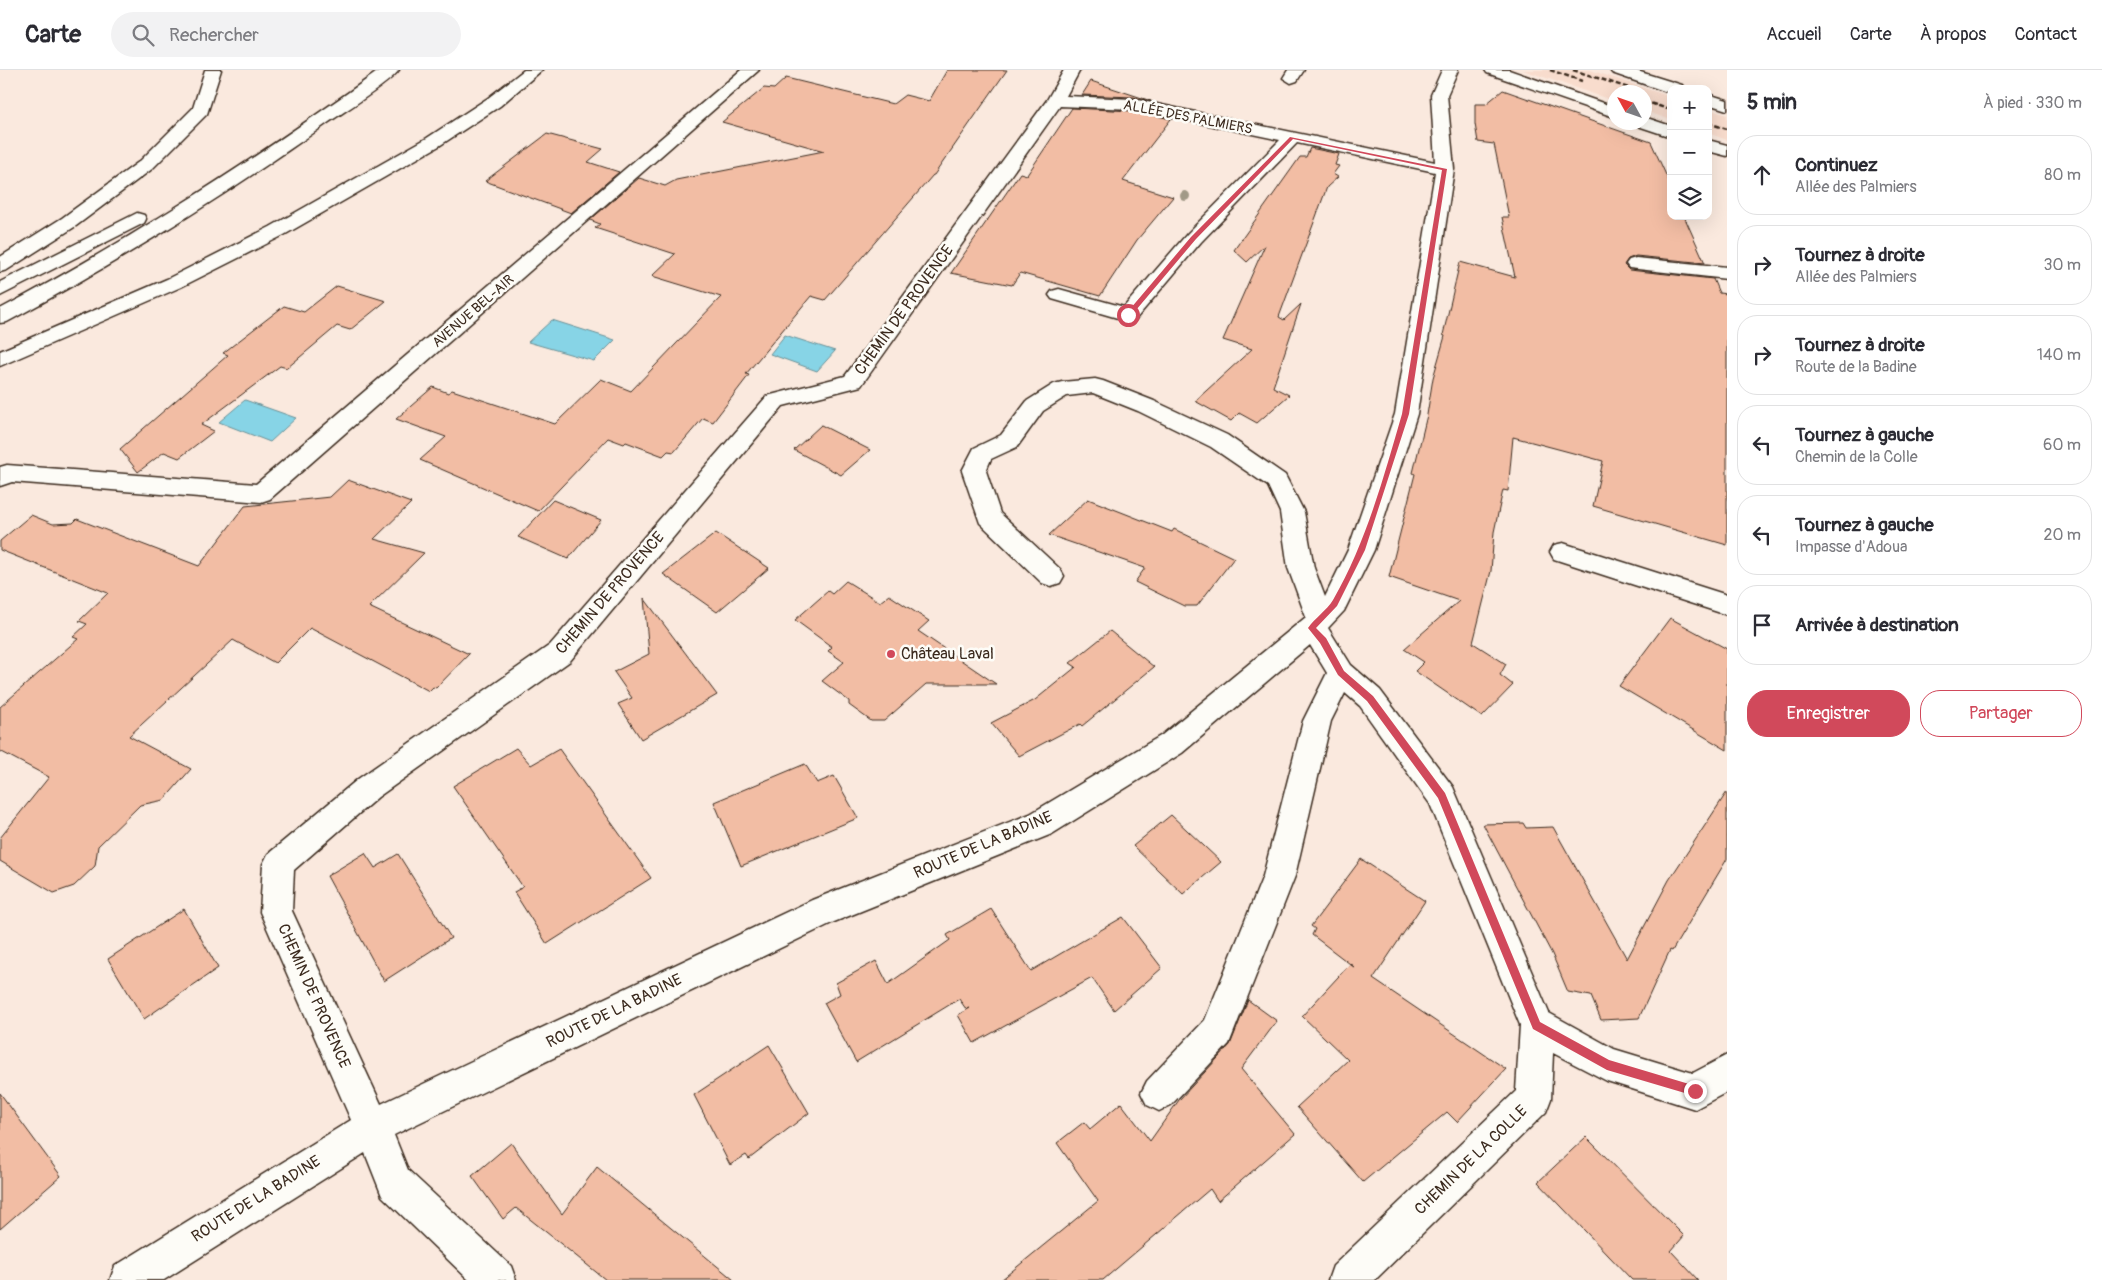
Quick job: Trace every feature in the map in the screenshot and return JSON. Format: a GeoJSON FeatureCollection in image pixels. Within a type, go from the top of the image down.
{"type":"FeatureCollection","features":[{"type":"Feature","properties":{"kind":"main road"},"geometry":{"type":"LineString","coordinates":[[0,266],[69,222],[146,165],[201,110],[213,70]]}},
{"type":"Feature","properties":{"kind":"main road"},"geometry":{"type":"LineString","coordinates":[[0,290],[181,195],[276,136],[373,70]]}},
{"type":"Feature","properties":{"kind":"main road"},"geometry":{"type":"LineString","coordinates":[[0,317],[87,269],[196,203],[294,140],[391,70]]}},
{"type":"Feature","properties":{"kind":"main road"},"geometry":{"type":"LineString","coordinates":[[0,360],[174,284],[276,231],[433,142],[494,102],[534,70]]}},
{"type":"Feature","properties":{"kind":"main road","name":"AVENUE BEL-AIR"},"geometry":{"type":"LineString","coordinates":[[0,478],[7,473],[261,493],[751,70]]}},
{"type":"Feature","properties":{"kind":"main road","name":"CHEMIN DE PROVENCE"},"geometry":{"type":"LineString","coordinates":[[497,1280],[395,1183],[276,912],[279,864],[368,788],[560,653],[775,401],[853,380],[1054,101],[1072,70]]}},
{"type":"Feature","properties":{"kind":"main road"},"geometry":{"type":"LineString","coordinates":[[1493,70],[1607,110]]}},
{"type":"Feature","properties":{"kind":"main road"},"geometry":{"type":"LineString","coordinates":[[1618,70],[1667,86]]}},
{"type":"Feature","properties":{"kind":"main road","name":"ROUTE DE LA BADINE"},"geometry":{"type":"LineString","coordinates":[[129,1280],[372,1127],[823,911],[1042,824],[1172,744],[1316,624],[1335,604],[1361,550],[1406,414],[1445,169],[1439,95],[1442,79]]}},
{"type":"Feature","properties":{"kind":"main road"},"geometry":{"type":"LineString","coordinates":[[1712,100],[1727,105]]}},
{"type":"Feature","properties":{"kind":"main road","name":"ALLÉE DES PALMIERS"},"geometry":{"type":"LineString","coordinates":[[1054,101],[1133,104],[1445,169]]}},
{"type":"Feature","properties":{"kind":"main road"},"geometry":{"type":"LineString","coordinates":[[1652,125],[1667,131]]}},
{"type":"Feature","properties":{"kind":"main road"},"geometry":{"type":"LineString","coordinates":[[1059,296],[1128,315],[1194,238],[1292,138]]}},
{"type":"Feature","properties":{"kind":"main road"},"geometry":{"type":"LineString","coordinates":[[1712,146],[1727,151]]}},
{"type":"Feature","properties":{"kind":"main road"},"geometry":{"type":"LineString","coordinates":[[1636,264],[1727,273]]}},
{"type":"Feature","properties":{"kind":"main road","name":"CHEMIN DE LA COLLE"},"geometry":{"type":"LineString","coordinates":[[1051,576],[989,517],[974,471],[982,454],[1009,440],[1035,406],[1062,389],[1095,386],[1146,406],[1219,441],[1278,481],[1292,512],[1301,568],[1316,624],[1323,641],[1341,673],[1370,698],[1442,796],[1537,1025],[1533,1099],[1347,1280]]}},
{"type":"Feature","properties":{"kind":"main road"},"geometry":{"type":"LineString","coordinates":[[1563,552],[1727,605]]}},
{"type":"Feature","properties":{"kind":"main road"},"geometry":{"type":"LineString","coordinates":[[1159,1094],[1217,1032],[1279,876],[1317,721],[1341,673]]}},
{"type":"Feature","properties":{"kind":"main road"},"geometry":{"type":"LineString","coordinates":[[1537,1025],[1607,1064],[1695,1091],[1727,1072]]}},
{"type":"Feature","properties":{"kind":"shaded area"},"geometry":{"type":"Polygon","coordinates":[[[1523,70],[1590,70],[1635,85],[1607,85],[1607,99],[1523,70]]]}},
{"type":"Feature","properties":{"kind":"shaded area"},"geometry":{"type":"Polygon","coordinates":[[[1652,91],[1667,96],[1667,119],[1652,113],[1652,91]]]}},
{"type":"Feature","properties":{"kind":"shaded area"},"geometry":{"type":"Polygon","coordinates":[[[1712,110],[1727,115],[1727,140],[1712,134],[1712,110]]]}},
{"type":"Feature","properties":{"kind":"water"},"geometry":{"type":"Polygon","coordinates":[[[552,320],[615,340],[594,361],[528,342],[552,320]]]}},
{"type":"Feature","properties":{"kind":"water"},"geometry":{"type":"Polygon","coordinates":[[[785,335],[835,351],[817,371],[770,354],[785,335]]]}},
{"type":"Feature","properties":{"kind":"water"},"geometry":{"type":"Polygon","coordinates":[[[245,400],[296,418],[270,442],[219,422],[245,400]]]}},
{"type":"Feature","properties":{"kind":"building"},"geometry":{"type":"Polygon","coordinates":[[[947,70],[1007,70],[934,175],[825,300],[811,296],[746,374],[749,375],[713,422],[703,418],[674,452],[668,451],[663,456],[626,442],[624,444],[608,438],[538,511],[420,460],[446,437],[396,419],[433,387],[448,393],[452,390],[555,424],[601,379],[631,391],[721,297],[652,276],[675,254],[595,228],[600,224],[590,220],[639,178],[665,186],[676,180],[824,151],[722,122],[764,88],[774,89],[786,78],[893,104],[905,95],[929,101],[947,70]]]}},
{"type":"Feature","properties":{"kind":"building"},"geometry":{"type":"Polygon","coordinates":[[[1091,81],[1151,101],[1133,97],[1082,95],[1091,81]]]}},
{"type":"Feature","properties":{"kind":"building"},"geometry":{"type":"Polygon","coordinates":[[[1503,90],[1607,127],[1607,130],[1617,130],[1651,142],[1667,177],[1667,220],[1686,220],[1705,263],[1636,256],[1628,259],[1624,265],[1629,270],[1713,279],[1719,293],[1727,294],[1727,545],[1593,506],[1603,461],[1513,437],[1508,491],[1503,490],[1494,532],[1491,571],[1473,643],[1506,664],[1500,675],[1513,685],[1482,717],[1415,671],[1424,662],[1404,649],[1459,601],[1389,577],[1415,474],[1413,473],[1427,415],[1433,378],[1445,336],[1443,335],[1460,262],[1515,277],[1502,217],[1509,217],[1494,144],[1478,142],[1475,124],[1475,104],[1486,104],[1503,90]]]}},
{"type":"Feature","properties":{"kind":"building"},"geometry":{"type":"Polygon","coordinates":[[[1072,108],[1133,111],[1171,119],[1123,181],[1173,197],[1137,240],[1100,296],[1020,273],[1012,285],[951,273],[1020,173],[1027,175],[1072,108]]]}},
{"type":"Feature","properties":{"kind":"building"},"geometry":{"type":"Polygon","coordinates":[[[547,134],[603,149],[588,162],[619,172],[571,213],[485,181],[547,134]]]}},
{"type":"Feature","properties":{"kind":"building"},"geometry":{"type":"Polygon","coordinates":[[[1310,148],[1339,154],[1335,165],[1339,166],[1333,174],[1338,177],[1327,187],[1279,317],[1284,320],[1301,304],[1273,387],[1289,395],[1257,423],[1239,413],[1231,421],[1195,401],[1252,349],[1223,340],[1265,245],[1247,262],[1234,250],[1300,157],[1306,157],[1310,148]]]}},
{"type":"Feature","properties":{"kind":"building"},"geometry":{"type":"Polygon","coordinates":[[[337,286],[386,301],[350,330],[337,326],[287,368],[280,366],[201,425],[214,431],[179,458],[164,452],[138,472],[120,449],[228,355],[223,353],[284,306],[304,312],[337,286]]]}},
{"type":"Feature","properties":{"kind":"building"},"geometry":{"type":"Polygon","coordinates":[[[821,425],[870,450],[841,475],[794,450],[821,425]]]}},
{"type":"Feature","properties":{"kind":"building"},"geometry":{"type":"Polygon","coordinates":[[[348,480],[411,503],[374,539],[424,553],[369,607],[469,654],[436,688],[433,687],[429,691],[310,628],[275,663],[233,640],[129,736],[191,769],[164,800],[140,805],[98,846],[95,866],[74,886],[54,893],[0,861],[0,838],[49,777],[0,751],[0,707],[78,639],[73,637],[87,624],[79,621],[108,593],[0,550],[0,541],[31,515],[53,524],[73,523],[77,519],[199,566],[245,506],[330,497],[348,480]]]}},
{"type":"Feature","properties":{"kind":"building"},"geometry":{"type":"Polygon","coordinates":[[[1088,499],[1172,532],[1174,529],[1234,558],[1197,606],[1184,606],[1135,582],[1145,568],[1049,535],[1088,499]]]}},
{"type":"Feature","properties":{"kind":"building"},"geometry":{"type":"Polygon","coordinates":[[[553,500],[601,520],[568,559],[518,537],[553,500]]]}},
{"type":"Feature","properties":{"kind":"building"},"geometry":{"type":"Polygon","coordinates":[[[716,533],[769,568],[717,612],[663,574],[716,533]]]}},
{"type":"Feature","properties":{"kind":"building","name":"Château Laval"},"geometry":{"type":"Polygon","coordinates":[[[846,581],[880,602],[889,595],[929,621],[918,631],[996,684],[926,684],[884,721],[871,721],[849,705],[849,701],[822,681],[844,662],[828,651],[832,647],[795,620],[828,591],[832,594],[846,581]]]}},
{"type":"Feature","properties":{"kind":"building"},"geometry":{"type":"Polygon","coordinates":[[[644,598],[717,695],[641,739],[618,704],[632,698],[614,672],[649,654],[644,598]]]}},
{"type":"Feature","properties":{"kind":"building"},"geometry":{"type":"Polygon","coordinates":[[[1670,618],[1727,649],[1727,750],[1619,686],[1670,618]]]}},
{"type":"Feature","properties":{"kind":"building"},"geometry":{"type":"Polygon","coordinates":[[[1110,631],[1154,667],[1082,726],[1080,724],[1019,756],[991,723],[1035,700],[1076,667],[1070,663],[1110,631]]]}},
{"type":"Feature","properties":{"kind":"building"},"geometry":{"type":"Polygon","coordinates":[[[516,748],[531,765],[559,749],[651,878],[547,944],[514,892],[523,887],[453,786],[516,748]]]}},
{"type":"Feature","properties":{"kind":"building"},"geometry":{"type":"Polygon","coordinates":[[[805,764],[817,783],[834,776],[858,818],[741,866],[714,802],[805,764]]]}},
{"type":"Feature","properties":{"kind":"building"},"geometry":{"type":"Polygon","coordinates":[[[1727,792],[1727,859],[1672,951],[1670,950],[1639,1018],[1601,1020],[1591,996],[1568,992],[1552,954],[1483,824],[1523,823],[1526,828],[1553,827],[1627,959],[1669,880],[1727,792]]]}},
{"type":"Feature","properties":{"kind":"building"},"geometry":{"type":"Polygon","coordinates":[[[1171,815],[1221,862],[1183,894],[1133,846],[1171,815]]]}},
{"type":"Feature","properties":{"kind":"building"},"geometry":{"type":"Polygon","coordinates":[[[365,853],[375,868],[398,854],[451,938],[384,981],[327,876],[365,853]]]}},
{"type":"Feature","properties":{"kind":"building"},"geometry":{"type":"Polygon","coordinates":[[[1361,859],[1425,901],[1373,979],[1506,1069],[1457,1122],[1447,1112],[1363,1182],[1297,1107],[1348,1060],[1302,1016],[1350,964],[1354,967],[1312,935],[1315,929],[1311,926],[1361,859]]]}},
{"type":"Feature","properties":{"kind":"building"},"geometry":{"type":"Polygon","coordinates":[[[184,909],[218,968],[144,1019],[108,959],[184,909]]]}},
{"type":"Feature","properties":{"kind":"building"},"geometry":{"type":"Polygon","coordinates":[[[991,909],[1031,971],[1123,917],[1162,968],[1114,1010],[1092,978],[974,1043],[958,1015],[969,1008],[966,1009],[959,999],[856,1062],[824,1003],[840,994],[836,983],[876,961],[888,984],[950,940],[947,935],[991,909]]]}},
{"type":"Feature","properties":{"kind":"building"},"geometry":{"type":"Polygon","coordinates":[[[1248,1000],[1277,1021],[1241,1069],[1295,1134],[1218,1201],[1210,1189],[1103,1280],[1001,1280],[1098,1201],[1057,1143],[1084,1122],[1090,1129],[1121,1103],[1150,1141],[1179,1100],[1230,1045],[1248,1000]]]}},
{"type":"Feature","properties":{"kind":"building"},"geometry":{"type":"Polygon","coordinates":[[[769,1045],[809,1113],[749,1159],[746,1155],[730,1165],[694,1095],[769,1045]]]}},
{"type":"Feature","properties":{"kind":"building"},"geometry":{"type":"Polygon","coordinates":[[[0,1093],[61,1176],[0,1229],[0,1093]]]}},
{"type":"Feature","properties":{"kind":"building"},"geometry":{"type":"Polygon","coordinates":[[[1586,1137],[1684,1236],[1671,1251],[1698,1280],[1632,1280],[1538,1182],[1586,1137]]]}},
{"type":"Feature","properties":{"kind":"building"},"geometry":{"type":"Polygon","coordinates":[[[511,1143],[562,1214],[597,1167],[734,1280],[606,1280],[516,1208],[503,1219],[472,1176],[511,1143]]]}},
{"type":"Feature","properties":{"kind":"railway"},"geometry":{"type":"LineString","coordinates":[[1550,70],[1582,81]]}},
{"type":"Feature","properties":{"kind":"railway"},"geometry":{"type":"LineString","coordinates":[[1573,70],[1619,85]]}},
{"type":"Feature","properties":{"kind":"railway"},"geometry":{"type":"LineString","coordinates":[[1652,104],[1667,109]]}},
{"type":"Feature","properties":{"kind":"railway"},"geometry":{"type":"LineString","coordinates":[[1712,124],[1727,129]]}},
{"type":"Feature","properties":{"kind":"place","name":"Château Laval"},"geometry":{"type":"Point","coordinates":[891,654]}},
{"type":"Feature","properties":{"kind":"route"},"geometry":{"type":"LineString","coordinates":[[1128,315],[1194,238],[1292,138],[1445,169],[1406,414],[1361,550],[1335,604],[1312,628],[1323,641],[1341,673],[1370,698],[1442,796],[1537,1025],[1607,1064],[1695,1091]]}}]}
